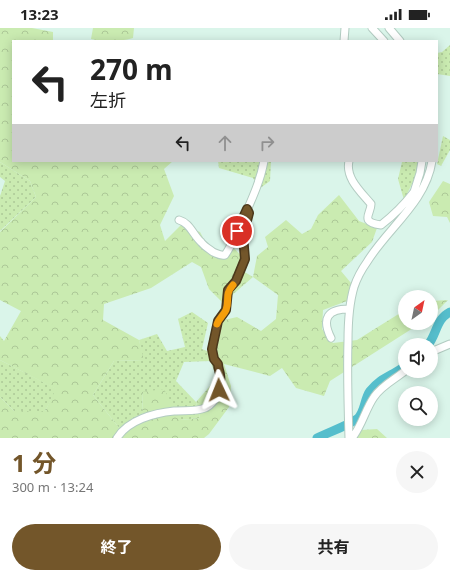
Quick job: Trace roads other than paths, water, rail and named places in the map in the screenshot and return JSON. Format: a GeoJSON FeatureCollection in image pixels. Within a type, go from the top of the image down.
{"type":"FeatureCollection","features":[{"type":"Feature","properties":{"kind":"street"},"geometry":{"type":"LineString","coordinates":[[344,40],[346,28]]}},
{"type":"Feature","properties":{"kind":"street"},"geometry":{"type":"LineString","coordinates":[[372,28],[383,40]]}},
{"type":"Feature","properties":{"kind":"street"},"geometry":{"type":"LineString","coordinates":[[389,28],[399,40]]}},
{"type":"Feature","properties":{"kind":"street"},"geometry":{"type":"LineString","coordinates":[[179,220],[190,227],[200,242],[223,256],[227,252],[247,209],[262,173],[264,162]]}},
{"type":"Feature","properties":{"kind":"street"},"geometry":{"type":"LineString","coordinates":[[349,162],[348,171],[354,183],[371,204],[367,217],[375,224],[381,225],[416,194],[422,162]]}},
{"type":"Feature","properties":{"kind":"street"},"geometry":{"type":"LineString","coordinates":[[349,438],[347,362],[348,320],[349,309],[355,286],[367,262],[427,180],[432,162]]}},
{"type":"Feature","properties":{"kind":"street"},"geometry":{"type":"LineString","coordinates":[[117,438],[124,429],[136,421],[160,413],[176,410],[201,410],[211,405],[214,400],[221,383],[218,364],[214,359],[212,349],[218,321],[226,310],[228,290],[236,281],[245,259],[243,236],[249,213],[247,209]]}},
{"type":"Feature","properties":{"kind":"street"},"geometry":{"type":"LineString","coordinates":[[331,338],[326,325],[329,315],[335,310],[349,309]]}},
{"type":"Feature","properties":{"kind":"street"},"geometry":{"type":"LineString","coordinates":[[438,349],[450,344]]}},
{"type":"Feature","properties":{"kind":"street"},"geometry":{"type":"LineString","coordinates":[[352,438],[362,422],[374,397],[379,391],[398,376]]}},
{"type":"Feature","properties":{"kind":"waterway"},"geometry":{"type":"LineString","coordinates":[[432,338],[439,323],[445,315],[450,312]]}},
{"type":"Feature","properties":{"kind":"waterway"},"geometry":{"type":"LineString","coordinates":[[317,438],[343,427],[357,419],[362,413],[368,394],[374,386],[398,370]]}}]}
